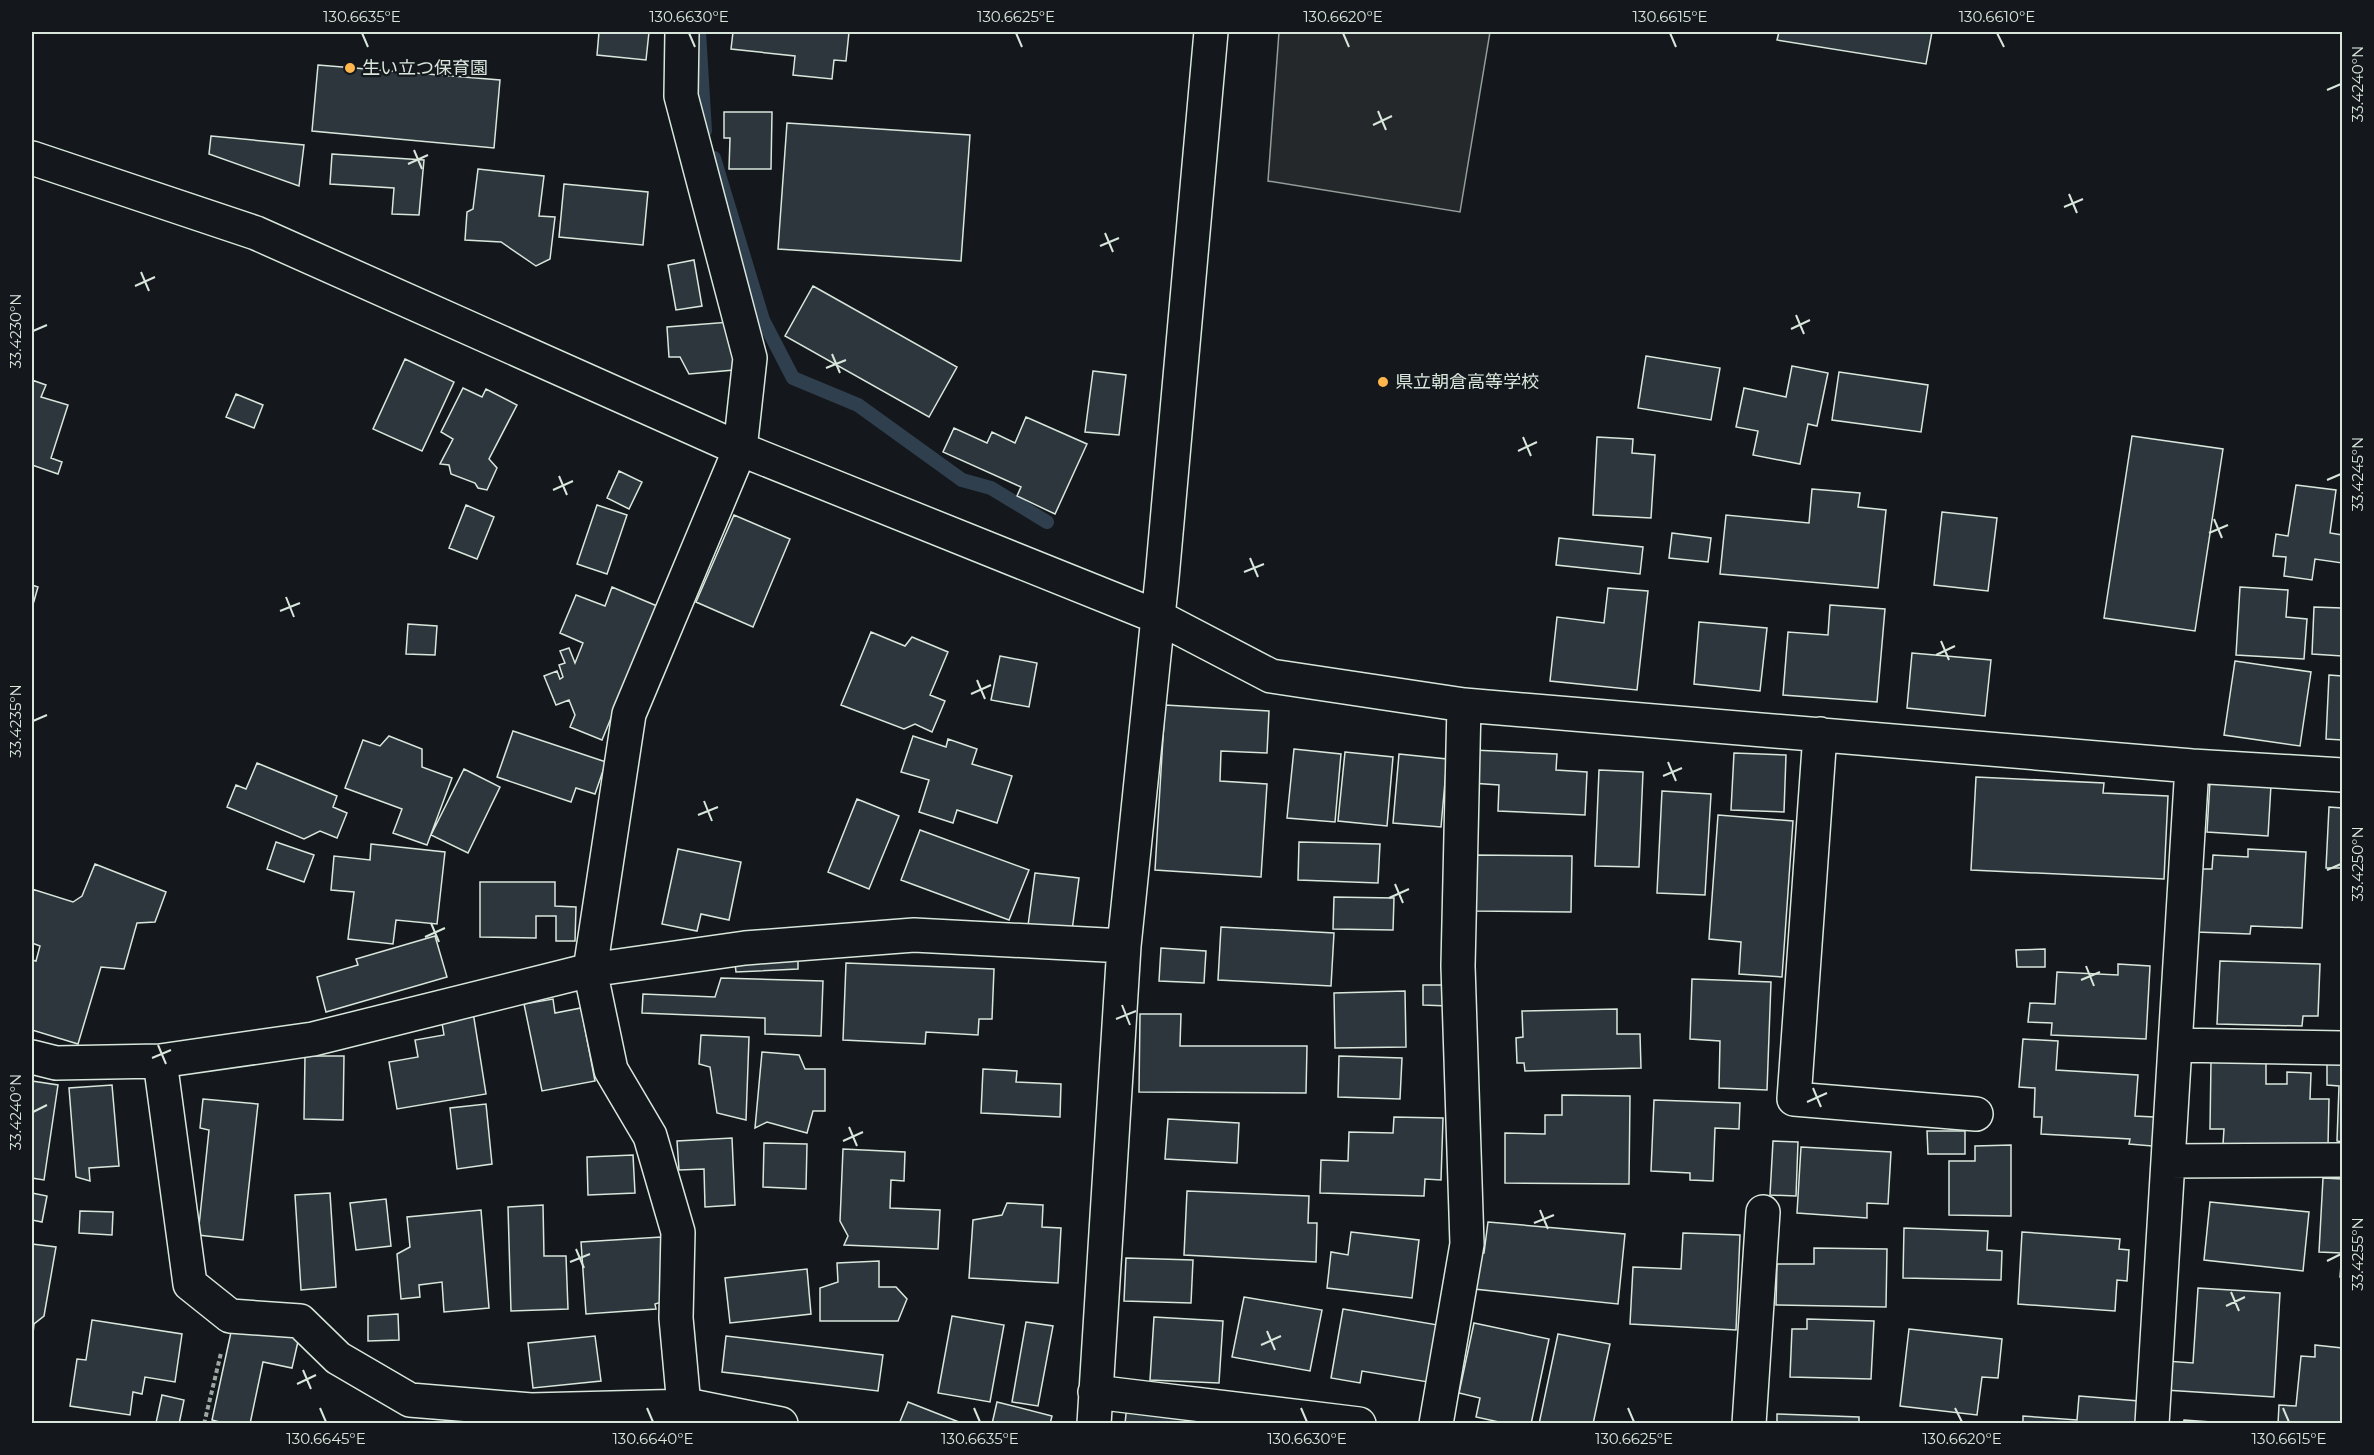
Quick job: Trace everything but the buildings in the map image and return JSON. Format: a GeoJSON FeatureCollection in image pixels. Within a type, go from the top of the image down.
{"type":"FeatureCollection","features":[{"type":"Feature","properties":{"kind":"street"},"geometry":{"type":"LineString","coordinates":[[682,32],[681,96],[750,358],[740,449],[629,714],[590,970],[610,1070],[650,1136],[678,1232],[676,1318],[684,1406]]}},
{"type":"Feature","properties":{"kind":"street"},"geometry":{"type":"LineString","coordinates":[[1211,32],[1158,618],[1124,946],[1094,1408],[1359,1424]]}},
{"type":"Feature","properties":{"kind":"street"},"geometry":{"type":"LineString","coordinates":[[32,158],[256,233],[740,449],[1158,618],[1271,676],[1464,705],[2192,766],[2343,775]]}},
{"type":"Feature","properties":{"kind":"street"},"geometry":{"type":"LineString","coordinates":[[1436,1424],[1467,1244],[1458,966],[1464,705]]}},
{"type":"Feature","properties":{"kind":"street"},"geometry":{"type":"LineString","coordinates":[[1820,734],[1794,1099],[1976,1114]]}},
{"type":"Feature","properties":{"kind":"street"},"geometry":{"type":"LineString","coordinates":[[2152,1424],[2192,766]]}},
{"type":"Feature","properties":{"kind":"street"},"geometry":{"type":"LineString","coordinates":[[32,1057],[56,1063],[160,1061],[314,1039],[590,970],[745,948],[914,934],[1124,946]]}},
{"type":"Feature","properties":{"kind":"street"},"geometry":{"type":"LineString","coordinates":[[2175,1045],[2343,1048]]}},
{"type":"Feature","properties":{"kind":"street"},"geometry":{"type":"LineString","coordinates":[[160,1061],[190,1284],[227,1314],[300,1321],[338,1358],[410,1400],[531,1410],[684,1406],[781,1424]]}},
{"type":"Feature","properties":{"kind":"street"},"geometry":{"type":"LineString","coordinates":[[2168,1161],[2343,1160]]}},
{"type":"Feature","properties":{"kind":"street"},"geometry":{"type":"LineString","coordinates":[[1749,1424],[1763,1212]]}},
{"type":"Feature","properties":{"kind":"path"},"geometry":{"type":"LineString","coordinates":[[204,1424],[219,1365],[227,1314]]}},
{"type":"Feature","properties":{"kind":"shaded area"},"geometry":{"type":"Polygon","coordinates":[[[1279,32],[1490,32],[1460,212],[1268,181],[1279,32]]]}},
{"type":"Feature","properties":{"kind":"waterway"},"geometry":{"type":"LineString","coordinates":[[699,32],[705,131]]}},
{"type":"Feature","properties":{"kind":"waterway"},"geometry":{"type":"LineString","coordinates":[[714,158],[763,320],[793,378],[858,405],[962,480],[991,488],[1047,522]]}},
{"type":"Feature","properties":{"kind":"place","name":"生い立つ保育園"},"geometry":{"type":"Point","coordinates":[350,68]}},
{"type":"Feature","properties":{"kind":"place","name":"県立朝倉高等学校"},"geometry":{"type":"Point","coordinates":[1383,382]}}]}
